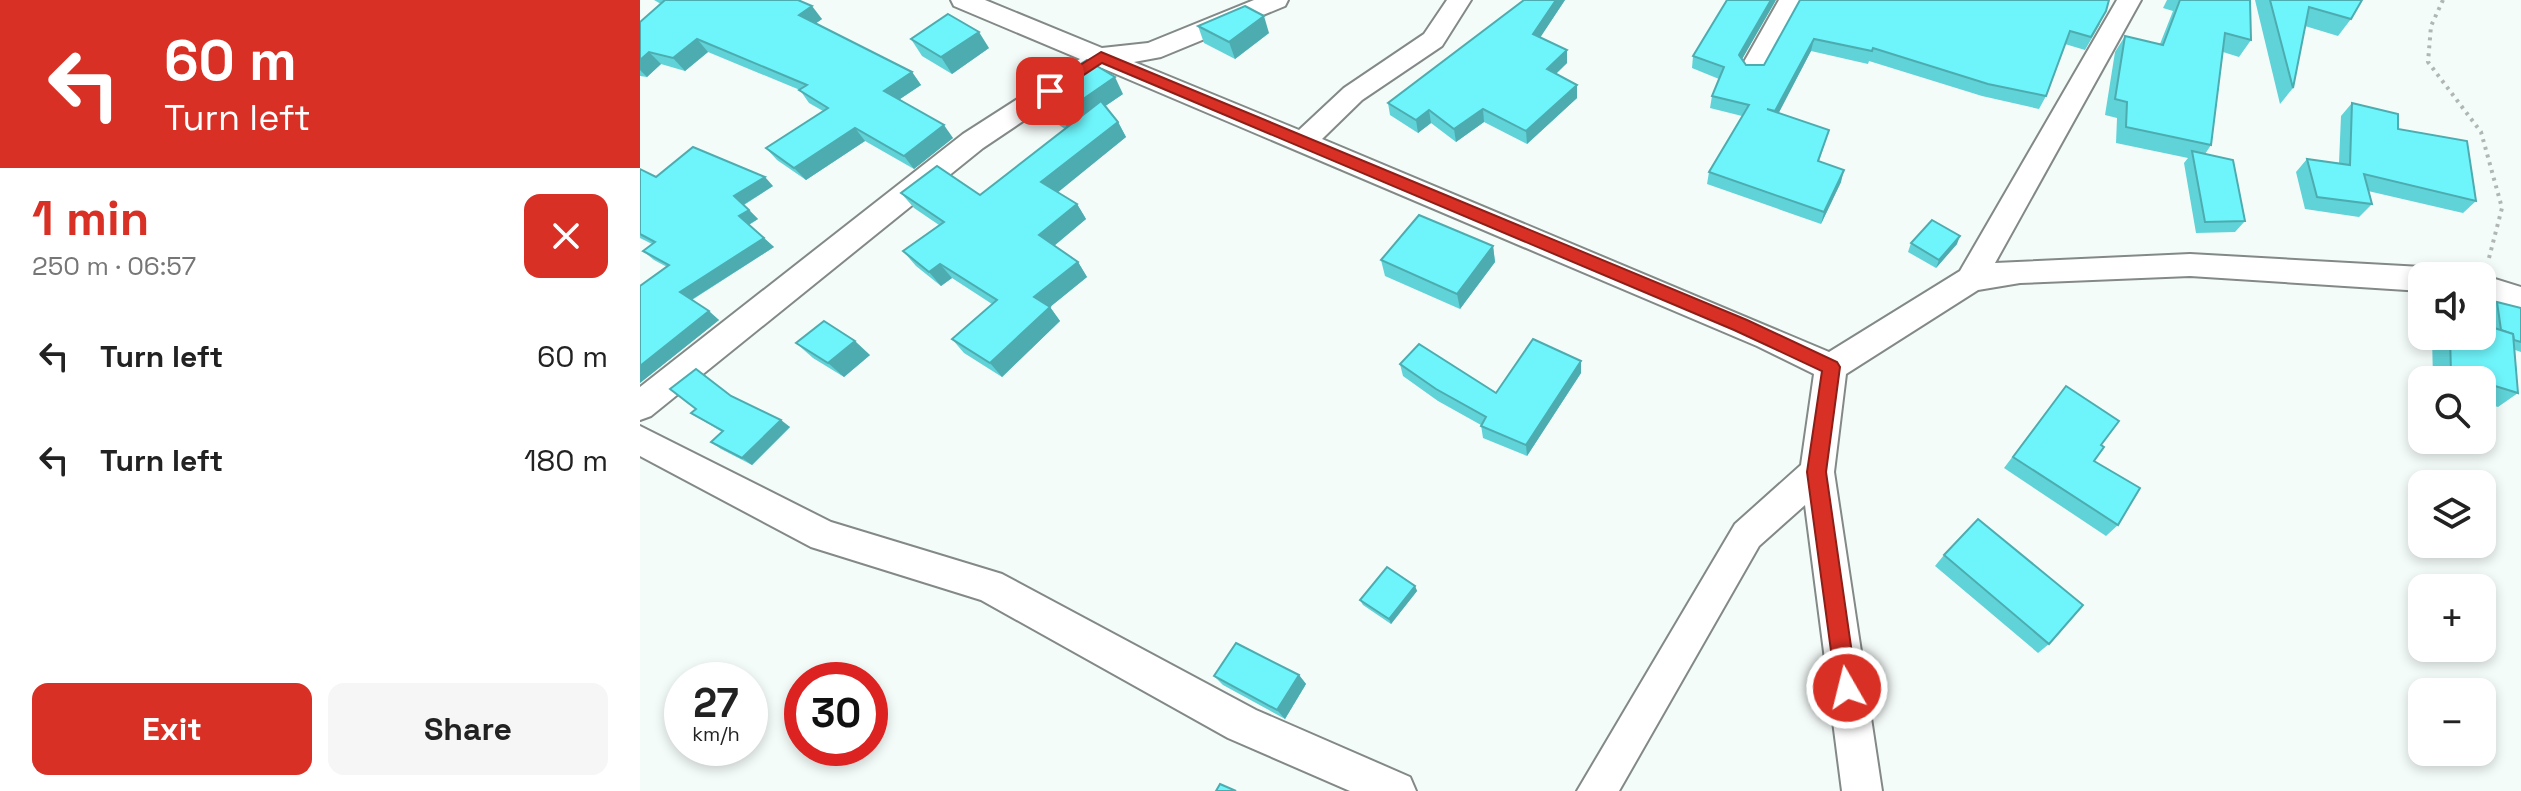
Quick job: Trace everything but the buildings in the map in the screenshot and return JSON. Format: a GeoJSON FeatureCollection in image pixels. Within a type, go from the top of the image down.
{"type":"FeatureCollection","features":[{"type":"Feature","properties":{"kind":"street"},"geometry":{"type":"LineString","coordinates":[[963,0],[1768,337],[1831,367]]}},
{"type":"Feature","properties":{"kind":"street"},"geometry":{"type":"LineString","coordinates":[[640,406],[973,141],[1101,57],[1152,51],[1276,0]]}},
{"type":"Feature","properties":{"kind":"street"},"geometry":{"type":"LineString","coordinates":[[1304,141],[1353,94],[1433,40],[1459,0]]}},
{"type":"Feature","properties":{"kind":"street"},"geometry":{"type":"LineString","coordinates":[[1753,69],[1791,0]]}},
{"type":"Feature","properties":{"kind":"street"},"geometry":{"type":"LineString","coordinates":[[1971,279],[2129,0]]}},
{"type":"Feature","properties":{"kind":"street"},"geometry":{"type":"LineString","coordinates":[[1831,367],[1971,279],[2020,271],[2190,265],[2408,278]]}},
{"type":"Feature","properties":{"kind":"street"},"geometry":{"type":"LineString","coordinates":[[2496,282],[2521,299]]}},
{"type":"Feature","properties":{"kind":"street"},"geometry":{"type":"LineString","coordinates":[[1831,367],[1817,472],[1862,791]]}},
{"type":"Feature","properties":{"kind":"street"},"geometry":{"type":"LineString","coordinates":[[640,440],[823,536],[989,586],[1242,724],[1396,791]]}},
{"type":"Feature","properties":{"kind":"street"},"geometry":{"type":"LineString","coordinates":[[1597,791],[1747,535],[1817,472]]}},
{"type":"Feature","properties":{"kind":"path"},"geometry":{"type":"LineString","coordinates":[[2443,0],[2431,26],[2428,62],[2481,132],[2502,208],[2488,262]]}},
{"type":"Feature","properties":{"kind":"route"},"geometry":{"type":"LineString","coordinates":[[1050,91],[1101,57],[1740,325],[1831,367],[1817,472],[1847,688]]}}]}
